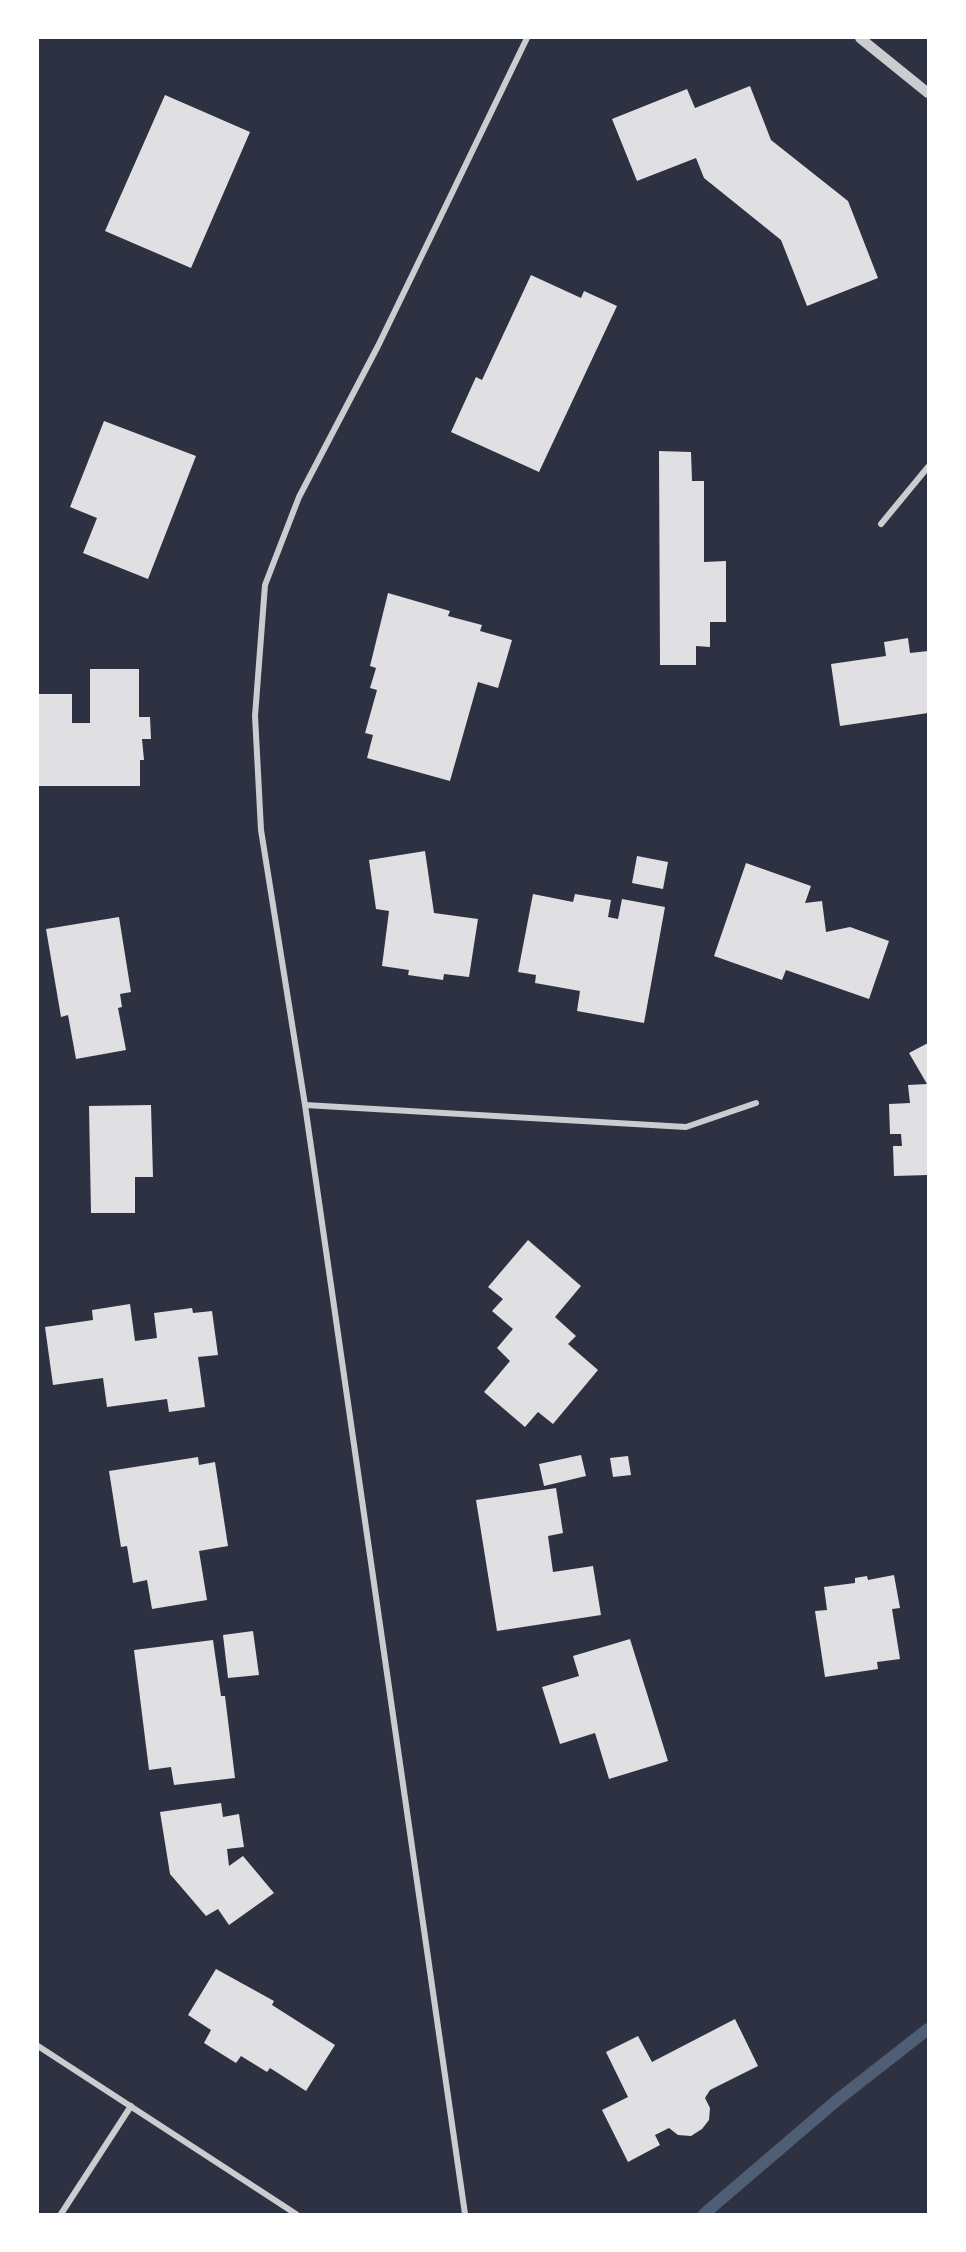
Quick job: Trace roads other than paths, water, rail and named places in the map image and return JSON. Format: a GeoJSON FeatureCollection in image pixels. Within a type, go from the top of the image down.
{"type":"FeatureCollection","features":[{"type":"Feature","properties":{"kind":"street"},"geometry":{"type":"LineString","coordinates":[[465,2214],[305,1105],[261,830],[255,716],[265,585],[299,497],[378,346],[527,38]]}},
{"type":"Feature","properties":{"kind":"street"},"geometry":{"type":"LineString","coordinates":[[860,38],[928,93]]}},
{"type":"Feature","properties":{"kind":"street"},"geometry":{"type":"LineString","coordinates":[[881,524],[928,467]]}},
{"type":"Feature","properties":{"kind":"street"},"geometry":{"type":"LineString","coordinates":[[305,1105],[686,1127],[756,1103]]}},
{"type":"Feature","properties":{"kind":"street"},"geometry":{"type":"LineString","coordinates":[[38,2046],[296,2214]]}},
{"type":"Feature","properties":{"kind":"street"},"geometry":{"type":"LineString","coordinates":[[61,2214],[131,2106]]}},
{"type":"Feature","properties":{"kind":"waterway"},"geometry":{"type":"LineString","coordinates":[[704,2214],[836,2101],[928,2029]]}}]}
